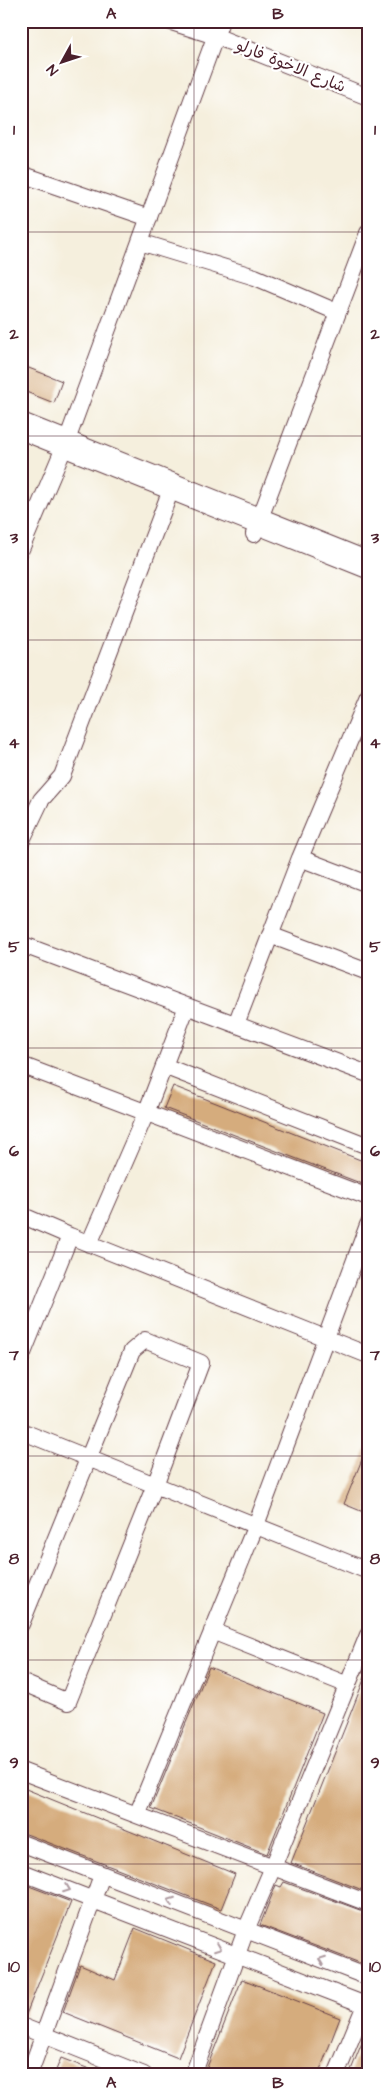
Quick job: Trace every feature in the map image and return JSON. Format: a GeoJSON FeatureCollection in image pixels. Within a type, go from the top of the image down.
{"type":"FeatureCollection","features":[{"type":"Feature","properties":{"kind":"main road"},"geometry":{"type":"LineString","coordinates":[[21,426],[63,451],[167,500],[368,565]]}},
{"type":"Feature","properties":{"kind":"main road"},"geometry":{"type":"LineString","coordinates":[[21,443],[63,451],[256,528],[368,577]]}},
{"type":"Feature","properties":{"kind":"street","name":"شارع الاخوة فارلو"},"geometry":{"type":"LineString","coordinates":[[168,21],[218,29],[368,97]]}},
{"type":"Feature","properties":{"kind":"street"},"geometry":{"type":"LineString","coordinates":[[21,549],[63,451],[218,29]]}},
{"type":"Feature","properties":{"kind":"street"},"geometry":{"type":"LineString","coordinates":[[21,174],[149,218]]}},
{"type":"Feature","properties":{"kind":"street"},"geometry":{"type":"LineString","coordinates":[[256,528],[368,233]]}},
{"type":"Feature","properties":{"kind":"street"},"geometry":{"type":"LineString","coordinates":[[140,242],[255,277],[338,312]]}},
{"type":"Feature","properties":{"kind":"street"},"geometry":{"type":"LineString","coordinates":[[21,842],[41,800],[62,776],[167,500]]}},
{"type":"Feature","properties":{"kind":"street"},"geometry":{"type":"LineString","coordinates":[[236,1024],[300,858],[368,697]]}},
{"type":"Feature","properties":{"kind":"street"},"geometry":{"type":"LineString","coordinates":[[300,858],[368,884]]}},
{"type":"Feature","properties":{"kind":"street"},"geometry":{"type":"LineString","coordinates":[[270,934],[368,972]]}},
{"type":"Feature","properties":{"kind":"street"},"geometry":{"type":"LineString","coordinates":[[21,944],[368,1074]]}},
{"type":"Feature","properties":{"kind":"street"},"geometry":{"type":"LineString","coordinates":[[89,1244],[146,1113],[187,1006]]}},
{"type":"Feature","properties":{"kind":"street"},"geometry":{"type":"LineString","coordinates":[[21,1065],[368,1197]]}},
{"type":"Feature","properties":{"kind":"street"},"geometry":{"type":"LineString","coordinates":[[164,1066],[368,1146]]}},
{"type":"Feature","properties":{"kind":"street"},"geometry":{"type":"LineString","coordinates":[[21,1214],[89,1244],[368,1355]]}},
{"type":"Feature","properties":{"kind":"street"},"geometry":{"type":"LineString","coordinates":[[137,1815],[256,1525],[368,1225]]}},
{"type":"Feature","properties":{"kind":"street"},"geometry":{"type":"LineString","coordinates":[[21,1358],[70,1236]]}},
{"type":"Feature","properties":{"kind":"street"},"geometry":{"type":"LineString","coordinates":[[21,1624],[132,1352],[145,1340],[201,1363],[155,1485],[68,1702],[21,1682]]}},
{"type":"Feature","properties":{"kind":"street"},"geometry":{"type":"LineString","coordinates":[[21,1430],[368,1571]]}},
{"type":"Feature","properties":{"kind":"street"},"geometry":{"type":"LineString","coordinates":[[212,1631],[348,1685]]}},
{"type":"Feature","properties":{"kind":"street"},"geometry":{"type":"LineString","coordinates":[[192,2075],[238,1956],[246,1930],[368,1635]]}},
{"type":"Feature","properties":{"kind":"street"},"geometry":{"type":"LineString","coordinates":[[21,1771],[368,1903]]}},
{"type":"Feature","properties":{"kind":"street"},"geometry":{"type":"LineString","coordinates":[[21,1843],[368,1977]]}},
{"type":"Feature","properties":{"kind":"street"},"geometry":{"type":"LineString","coordinates":[[21,1872],[238,1956],[367,2003],[336,2075]]}},
{"type":"Feature","properties":{"kind":"street"},"geometry":{"type":"LineString","coordinates":[[29,2075],[91,1899],[102,1874]]}},
{"type":"Feature","properties":{"kind":"street"},"geometry":{"type":"LineString","coordinates":[[21,2026],[144,2075]]}},
{"type":"Feature","properties":{"kind":"building"},"geometry":{"type":"Polygon","coordinates":[[[21,365],[62,381],[54,403],[21,390],[21,365]]]}},
{"type":"Feature","properties":{"kind":"building"},"geometry":{"type":"Polygon","coordinates":[[[173,1086],[368,1163],[368,1186],[164,1108],[173,1086]]]}},
{"type":"Feature","properties":{"kind":"building"},"geometry":{"type":"Polygon","coordinates":[[[368,1447],[368,1514],[344,1504],[368,1447]]]}},
{"type":"Feature","properties":{"kind":"building"},"geometry":{"type":"Polygon","coordinates":[[[209,1667],[323,1713],[267,1854],[151,1808],[209,1667]]]}},
{"type":"Feature","properties":{"kind":"building"},"geometry":{"type":"Polygon","coordinates":[[[368,1672],[368,1892],[291,1863],[368,1672]]]}},
{"type":"Feature","properties":{"kind":"building"},"geometry":{"type":"Polygon","coordinates":[[[21,1787],[235,1874],[221,1909],[21,1832],[21,1787]]]}},
{"type":"Feature","properties":{"kind":"building"},"geometry":{"type":"Polygon","coordinates":[[[284,1882],[368,1913],[368,1966],[260,1925],[276,1885],[281,1887],[284,1882]]]}},
{"type":"Feature","properties":{"kind":"building"},"geometry":{"type":"Polygon","coordinates":[[[21,1883],[71,1902],[25,2017],[21,2016],[21,1883]]]}},
{"type":"Feature","properties":{"kind":"building"},"geometry":{"type":"Polygon","coordinates":[[[135,1928],[216,1961],[178,2058],[63,2012],[80,1965],[115,1980],[135,1928]]]}},
{"type":"Feature","properties":{"kind":"building"},"geometry":{"type":"Polygon","coordinates":[[[242,1979],[340,2018],[318,2075],[204,2075],[242,1979]]]}},
{"type":"Feature","properties":{"kind":"building"},"geometry":{"type":"Polygon","coordinates":[[[367,2030],[368,2075],[349,2075],[367,2030]]]}},
{"type":"Feature","properties":{"kind":"building"},"geometry":{"type":"Polygon","coordinates":[[[61,2058],[102,2074],[102,2075],[54,2075],[61,2058]]]}}]}
